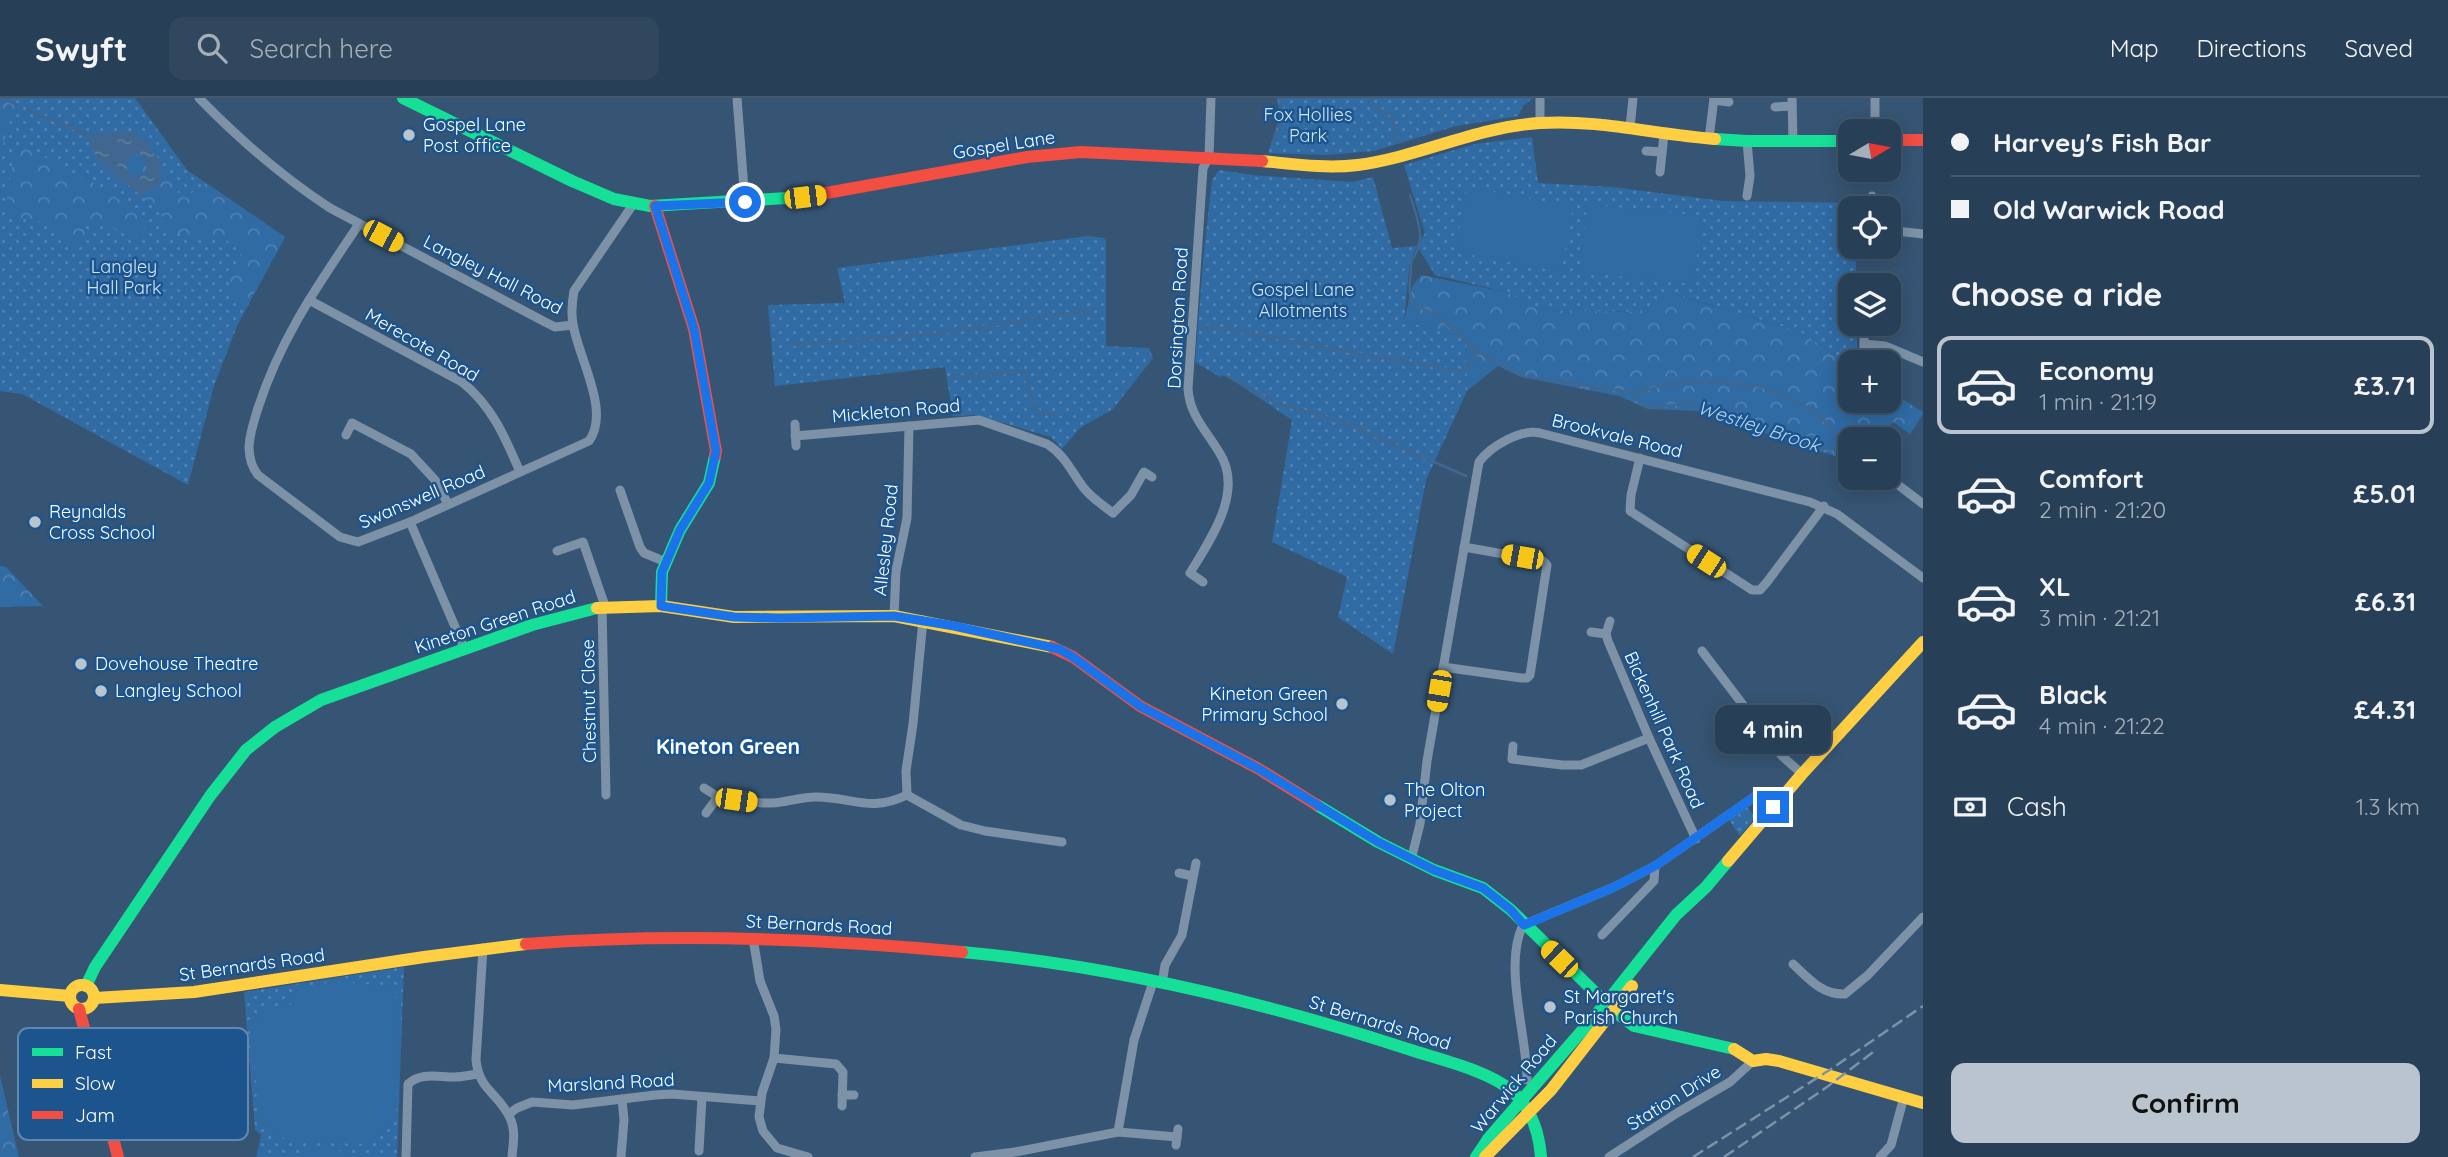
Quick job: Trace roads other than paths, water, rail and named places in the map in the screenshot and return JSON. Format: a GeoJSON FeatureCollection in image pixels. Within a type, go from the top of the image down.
{"type":"FeatureCollection","features":[{"type":"Feature","properties":{"kind":"main road","name":"Gospel Lane"},"geometry":{"type":"LineString","coordinates":[[404,98],[425,103],[572,181],[614,199],[655,206],[820,195],[1027,157],[1108,151],[1312,166],[1357,165],[1476,133],[1540,123],[1630,128],[1709,139],[1838,141]]}},
{"type":"Feature","properties":{"kind":"main road"},"geometry":{"type":"LineString","coordinates":[[1901,140],[1923,140]]}},
{"type":"Feature","properties":{"kind":"main road"},"geometry":{"type":"LineString","coordinates":[[655,206],[688,306],[716,441],[709,483],[680,530],[662,572],[661,606]]}},
{"type":"Feature","properties":{"kind":"main road","name":"Kineton Green Road"},"geometry":{"type":"LineString","coordinates":[[86,986],[95,967],[210,796],[246,750],[275,727],[321,700],[532,625],[603,606],[661,606],[734,617],[894,616],[1059,649],[1140,706],[1248,763],[1411,860],[1483,888],[1511,910],[1610,1007],[1634,1026],[1730,1047],[1752,1060]]}},
{"type":"Feature","properties":{"kind":"main road","name":"Warwick Road"},"geometry":{"type":"LineString","coordinates":[[1485,1157],[1550,1090],[1692,901],[1802,774],[1923,642]]}},
{"type":"Feature","properties":{"kind":"main road","name":"St Bernards Road"},"geometry":{"type":"LineString","coordinates":[[95,998],[200,991],[483,948],[563,941],[753,938],[933,950],[1028,961],[1158,983],[1263,1006],[1458,1066],[1498,1082],[1513,1092],[1538,1128],[1541,1157]]}},
{"type":"Feature","properties":{"kind":"main road"},"geometry":{"type":"LineString","coordinates":[[77,986],[86,986],[92,990],[95,998],[89,1008],[79,1009],[74,1006],[70,996],[77,986]]}},
{"type":"Feature","properties":{"kind":"main road"},"geometry":{"type":"LineString","coordinates":[[0,990],[70,996]]}},
{"type":"Feature","properties":{"kind":"main road","name":"Warwick Road"},"geometry":{"type":"LineString","coordinates":[[1476,1157],[1521,1101],[1610,1007]]}},
{"type":"Feature","properties":{"kind":"main road"},"geometry":{"type":"LineString","coordinates":[[79,1009],[84,1028]]}},
{"type":"Feature","properties":{"kind":"main road"},"geometry":{"type":"LineString","coordinates":[[1752,1060],[1779,1061],[1923,1103]]}},
{"type":"Feature","properties":{"kind":"main road"},"geometry":{"type":"LineString","coordinates":[[114,1140],[118,1157]]}},
{"type":"Feature","properties":{"kind":"street","name":"Langley Hall Road"},"geometry":{"type":"LineString","coordinates":[[199,98],[240,141],[302,190],[359,224],[555,327],[573,325]]}},
{"type":"Feature","properties":{"kind":"street"},"geometry":{"type":"LineString","coordinates":[[737,98],[745,202]]}},
{"type":"Feature","properties":{"kind":"street"},"geometry":{"type":"LineString","coordinates":[[1209,157],[1211,98]]}},
{"type":"Feature","properties":{"kind":"street"},"geometry":{"type":"LineString","coordinates":[[1540,98],[1540,123]]}},
{"type":"Feature","properties":{"kind":"street"},"geometry":{"type":"LineString","coordinates":[[1630,128],[1633,98]]}},
{"type":"Feature","properties":{"kind":"street"},"geometry":{"type":"LineString","coordinates":[[1875,98],[1875,119]]}},
{"type":"Feature","properties":{"kind":"street"},"geometry":{"type":"LineString","coordinates":[[1709,139],[1714,99],[1729,102]]}},
{"type":"Feature","properties":{"kind":"street"},"geometry":{"type":"LineString","coordinates":[[1775,107],[1792,102],[1793,141]]}},
{"type":"Feature","properties":{"kind":"street"},"geometry":{"type":"LineString","coordinates":[[1660,172],[1664,134]]}},
{"type":"Feature","properties":{"kind":"street"},"geometry":{"type":"LineString","coordinates":[[1747,141],[1750,176],[1747,196]]}},
{"type":"Feature","properties":{"kind":"street"},"geometry":{"type":"LineString","coordinates":[[1646,151],[1662,152]]}},
{"type":"Feature","properties":{"kind":"street","name":"Dorsington Road"},"geometry":{"type":"LineString","coordinates":[[1203,582],[1190,573],[1217,527],[1227,498],[1225,464],[1194,416],[1188,389],[1203,168],[1209,157]]}},
{"type":"Feature","properties":{"kind":"street","name":"Swanswell Road"},"geometry":{"type":"LineString","coordinates":[[359,224],[294,323],[270,370],[249,443],[250,465],[268,483],[340,537],[351,542],[365,541],[410,522],[589,441],[597,428],[593,394],[573,325],[574,291],[634,203]]}},
{"type":"Feature","properties":{"kind":"street"},"geometry":{"type":"LineString","coordinates":[[1901,231],[1923,234]]}},
{"type":"Feature","properties":{"kind":"street","name":"Merecote Road"},"geometry":{"type":"LineString","coordinates":[[309,300],[462,382],[494,416],[520,472]]}},
{"type":"Feature","properties":{"kind":"street"},"geometry":{"type":"LineString","coordinates":[[1864,336],[1864,350]]}},
{"type":"Feature","properties":{"kind":"street"},"geometry":{"type":"LineString","coordinates":[[1864,344],[1885,346],[1923,362]]}},
{"type":"Feature","properties":{"kind":"street","name":"Mickleton Road"},"geometry":{"type":"LineString","coordinates":[[795,424],[796,441],[909,426],[979,421],[1047,444],[1063,456],[1090,496],[1114,513],[1131,495],[1144,472],[1152,477]]}},
{"type":"Feature","properties":{"kind":"street"},"geometry":{"type":"LineString","coordinates":[[346,435],[352,423],[411,454],[435,480],[448,504]]}},
{"type":"Feature","properties":{"kind":"street","name":"Allesley Road"},"geometry":{"type":"LineString","coordinates":[[894,616],[896,571],[907,518],[909,426]]}},
{"type":"Feature","properties":{"kind":"street","name":"Brookvale Road"},"geometry":{"type":"LineString","coordinates":[[1411,860],[1420,824],[1427,761],[1479,462],[1485,454],[1525,432],[1540,433],[1824,506],[1923,578]]}},
{"type":"Feature","properties":{"kind":"street"},"geometry":{"type":"LineString","coordinates":[[1640,458],[1630,511],[1752,590],[1760,590],[1767,582],[1824,506]]}},
{"type":"Feature","properties":{"kind":"street"},"geometry":{"type":"LineString","coordinates":[[1901,487],[1923,503]]}},
{"type":"Feature","properties":{"kind":"street"},"geometry":{"type":"LineString","coordinates":[[620,490],[640,547],[644,553],[666,562]]}},
{"type":"Feature","properties":{"kind":"street"},"geometry":{"type":"LineString","coordinates":[[410,522],[465,650]]}},
{"type":"Feature","properties":{"kind":"street","name":"Chestnut Close"},"geometry":{"type":"LineString","coordinates":[[557,551],[583,542],[603,606],[606,795]]}},
{"type":"Feature","properties":{"kind":"street"},"geometry":{"type":"LineString","coordinates":[[1443,667],[1521,678],[1530,675],[1547,565],[1543,561],[1464,547]]}},
{"type":"Feature","properties":{"kind":"street"},"geometry":{"type":"LineString","coordinates":[[907,795],[906,771],[923,620]]}},
{"type":"Feature","properties":{"kind":"street"},"geometry":{"type":"LineString","coordinates":[[1591,632],[1606,634],[1610,621]]}},
{"type":"Feature","properties":{"kind":"street","name":"Bickenhill Park Road"},"geometry":{"type":"LineString","coordinates":[[1606,634],[1649,738],[1696,839]]}},
{"type":"Feature","properties":{"kind":"street"},"geometry":{"type":"LineString","coordinates":[[1702,651],[1782,756],[1802,774]]}},
{"type":"Feature","properties":{"kind":"street"},"geometry":{"type":"LineString","coordinates":[[1513,746],[1512,759],[1572,766],[1590,762],[1649,738]]}},
{"type":"Feature","properties":{"kind":"street"},"geometry":{"type":"LineString","coordinates":[[704,788],[718,797],[765,803],[815,797],[870,805],[894,801],[907,795]]}},
{"type":"Feature","properties":{"kind":"street"},"geometry":{"type":"LineString","coordinates":[[1527,1080],[1515,957],[1519,934],[1524,925],[1612,888],[1655,866],[1760,793],[1783,796]]}},
{"type":"Feature","properties":{"kind":"street"},"geometry":{"type":"LineString","coordinates":[[907,795],[961,825],[1062,842]]}},
{"type":"Feature","properties":{"kind":"street"},"geometry":{"type":"LineString","coordinates":[[706,813],[718,797]]}},
{"type":"Feature","properties":{"kind":"street"},"geometry":{"type":"LineString","coordinates":[[1118,1132],[1134,1040],[1165,965],[1182,935],[1196,863]]}},
{"type":"Feature","properties":{"kind":"street"},"geometry":{"type":"LineString","coordinates":[[1602,935],[1654,881],[1655,866]]}},
{"type":"Feature","properties":{"kind":"street"},"geometry":{"type":"LineString","coordinates":[[1179,873],[1193,876]]}},
{"type":"Feature","properties":{"kind":"street"},"geometry":{"type":"LineString","coordinates":[[1793,964],[1823,991],[1845,994],[1866,977],[1923,917]]}},
{"type":"Feature","properties":{"kind":"street"},"geometry":{"type":"LineString","coordinates":[[753,938],[760,981],[774,1016],[776,1029],[774,1058],[760,1101],[759,1117],[768,1139],[777,1148],[808,1157]]}},
{"type":"Feature","properties":{"kind":"street"},"geometry":{"type":"LineString","coordinates":[[483,948],[476,1060],[478,1074],[509,1115],[513,1126],[512,1157]]}},
{"type":"Feature","properties":{"kind":"street"},"geometry":{"type":"LineString","coordinates":[[774,1058],[836,1064],[843,1072],[842,1106]]}},
{"type":"Feature","properties":{"kind":"street","name":"Station Drive"},"geometry":{"type":"LineString","coordinates":[[1609,1157],[1730,1082],[1752,1060]]}},
{"type":"Feature","properties":{"kind":"street"},"geometry":{"type":"LineString","coordinates":[[406,1157],[408,1084],[415,1077],[422,1076],[456,1077],[478,1074]]}},
{"type":"Feature","properties":{"kind":"street","name":"Marsland Road"},"geometry":{"type":"LineString","coordinates":[[509,1115],[517,1108],[532,1102],[573,1105],[672,1094],[760,1101]]}},
{"type":"Feature","properties":{"kind":"street"},"geometry":{"type":"LineString","coordinates":[[842,1095],[854,1095]]}},
{"type":"Feature","properties":{"kind":"street"},"geometry":{"type":"LineString","coordinates":[[699,1151],[702,1097]]}},
{"type":"Feature","properties":{"kind":"street"},"geometry":{"type":"LineString","coordinates":[[1880,1157],[1891,1145],[1904,1097]]}},
{"type":"Feature","properties":{"kind":"street"},"geometry":{"type":"LineString","coordinates":[[621,1157],[624,1120],[622,1099]]}},
{"type":"Feature","properties":{"kind":"street"},"geometry":{"type":"LineString","coordinates":[[975,1157],[1118,1132],[1177,1137]]}},
{"type":"Feature","properties":{"kind":"water"},"geometry":{"type":"Polygon","coordinates":[[[133,131],[160,160],[162,183],[140,195],[95,157],[89,135],[133,131]],[[138,154],[130,156],[126,162],[128,172],[136,177],[145,174],[147,164],[138,154]]]}},
{"type":"Feature","properties":{"kind":"waterway"},"geometry":{"type":"LineString","coordinates":[[0,98],[15,104]]}},
{"type":"Feature","properties":{"kind":"waterway"},"geometry":{"type":"LineString","coordinates":[[1274,143],[1283,119],[1281,98]]}},
{"type":"Feature","properties":{"kind":"waterway","name":"Westley Brook"},"geometry":{"type":"LineString","coordinates":[[1372,98],[1374,106],[1391,115],[1398,143]]}},
{"type":"Feature","properties":{"kind":"waterway"},"geometry":{"type":"LineString","coordinates":[[28,110],[89,135]]}},
{"type":"Feature","properties":{"kind":"waterway","name":"Westley Brook"},"geometry":{"type":"LineString","coordinates":[[1410,195],[1420,229],[1419,245],[1411,261],[1410,289],[1413,305],[1436,314],[1475,350],[1526,377],[1637,393],[1664,385],[1700,381],[1759,386],[1787,396],[1819,414],[1838,437]]}},
{"type":"Feature","properties":{"kind":"waterway"},"geometry":{"type":"LineString","coordinates":[[793,345],[942,333],[1097,309]]}},
{"type":"Feature","properties":{"kind":"waterway"},"geometry":{"type":"LineString","coordinates":[[1204,326],[1227,329]]}},
{"type":"Feature","properties":{"kind":"waterway"},"geometry":{"type":"LineString","coordinates":[[1232,330],[1404,362]]}},
{"type":"Feature","properties":{"kind":"waterway"},"geometry":{"type":"LineString","coordinates":[[1408,362],[1461,371],[1471,365],[1478,352]]}},
{"type":"Feature","properties":{"kind":"waterway"},"geometry":{"type":"LineString","coordinates":[[950,377],[1024,372],[1033,405],[1042,414],[1060,415]]}},
{"type":"Feature","properties":{"kind":"waterway"},"geometry":{"type":"LineString","coordinates":[[1225,375],[1275,403],[1341,421],[1466,476]]}},
{"type":"Feature","properties":{"kind":"waterway","name":"Westley Brook"},"geometry":{"type":"LineString","coordinates":[[1637,393],[1639,404],[1649,408],[1689,403],[1786,434],[1804,444],[1838,451]]}},
{"type":"Feature","properties":{"kind":"railway"},"geometry":{"type":"LineString","coordinates":[[1693,1157],[1831,1069],[1923,1006]]}},
{"type":"Feature","properties":{"kind":"railway"},"geometry":{"type":"LineString","coordinates":[[1724,1157],[1876,1050]]}},
{"type":"Feature","properties":{"kind":"place","name":"Gospel Lane Post office"},"geometry":{"type":"Point","coordinates":[409,135]}},
{"type":"Feature","properties":{"kind":"place","name":"Reynalds Cross School"},"geometry":{"type":"Point","coordinates":[35,522]}},
{"type":"Feature","properties":{"kind":"place","name":"Dovehouse Theatre"},"geometry":{"type":"Point","coordinates":[81,664]}},
{"type":"Feature","properties":{"kind":"place","name":"Langley School"},"geometry":{"type":"Point","coordinates":[101,691]}},
{"type":"Feature","properties":{"kind":"place","name":"Kineton Green Primary School"},"geometry":{"type":"Point","coordinates":[1342,704]}},
{"type":"Feature","properties":{"kind":"place","name":"The Olton Project"},"geometry":{"type":"Point","coordinates":[1390,800]}},
{"type":"Feature","properties":{"kind":"place","name":"St Margaret's Parish Church"},"geometry":{"type":"Point","coordinates":[1550,1007]}},
{"type":"Feature","properties":{"kind":"district","name":"Kineton Green"},"geometry":{"type":"Point","coordinates":[728,747]}},
{"type":"Feature","properties":{"kind":"park label","name":"Fox Hollies Park"},"geometry":{"type":"Point","coordinates":[1308,125]}},
{"type":"Feature","properties":{"kind":"park label","name":"Langley Hall Park"},"geometry":{"type":"Point","coordinates":[124,277]}},
{"type":"Feature","properties":{"kind":"park label","name":"Gospel Lane Allotments"},"geometry":{"type":"Point","coordinates":[1303,300]}}]}
